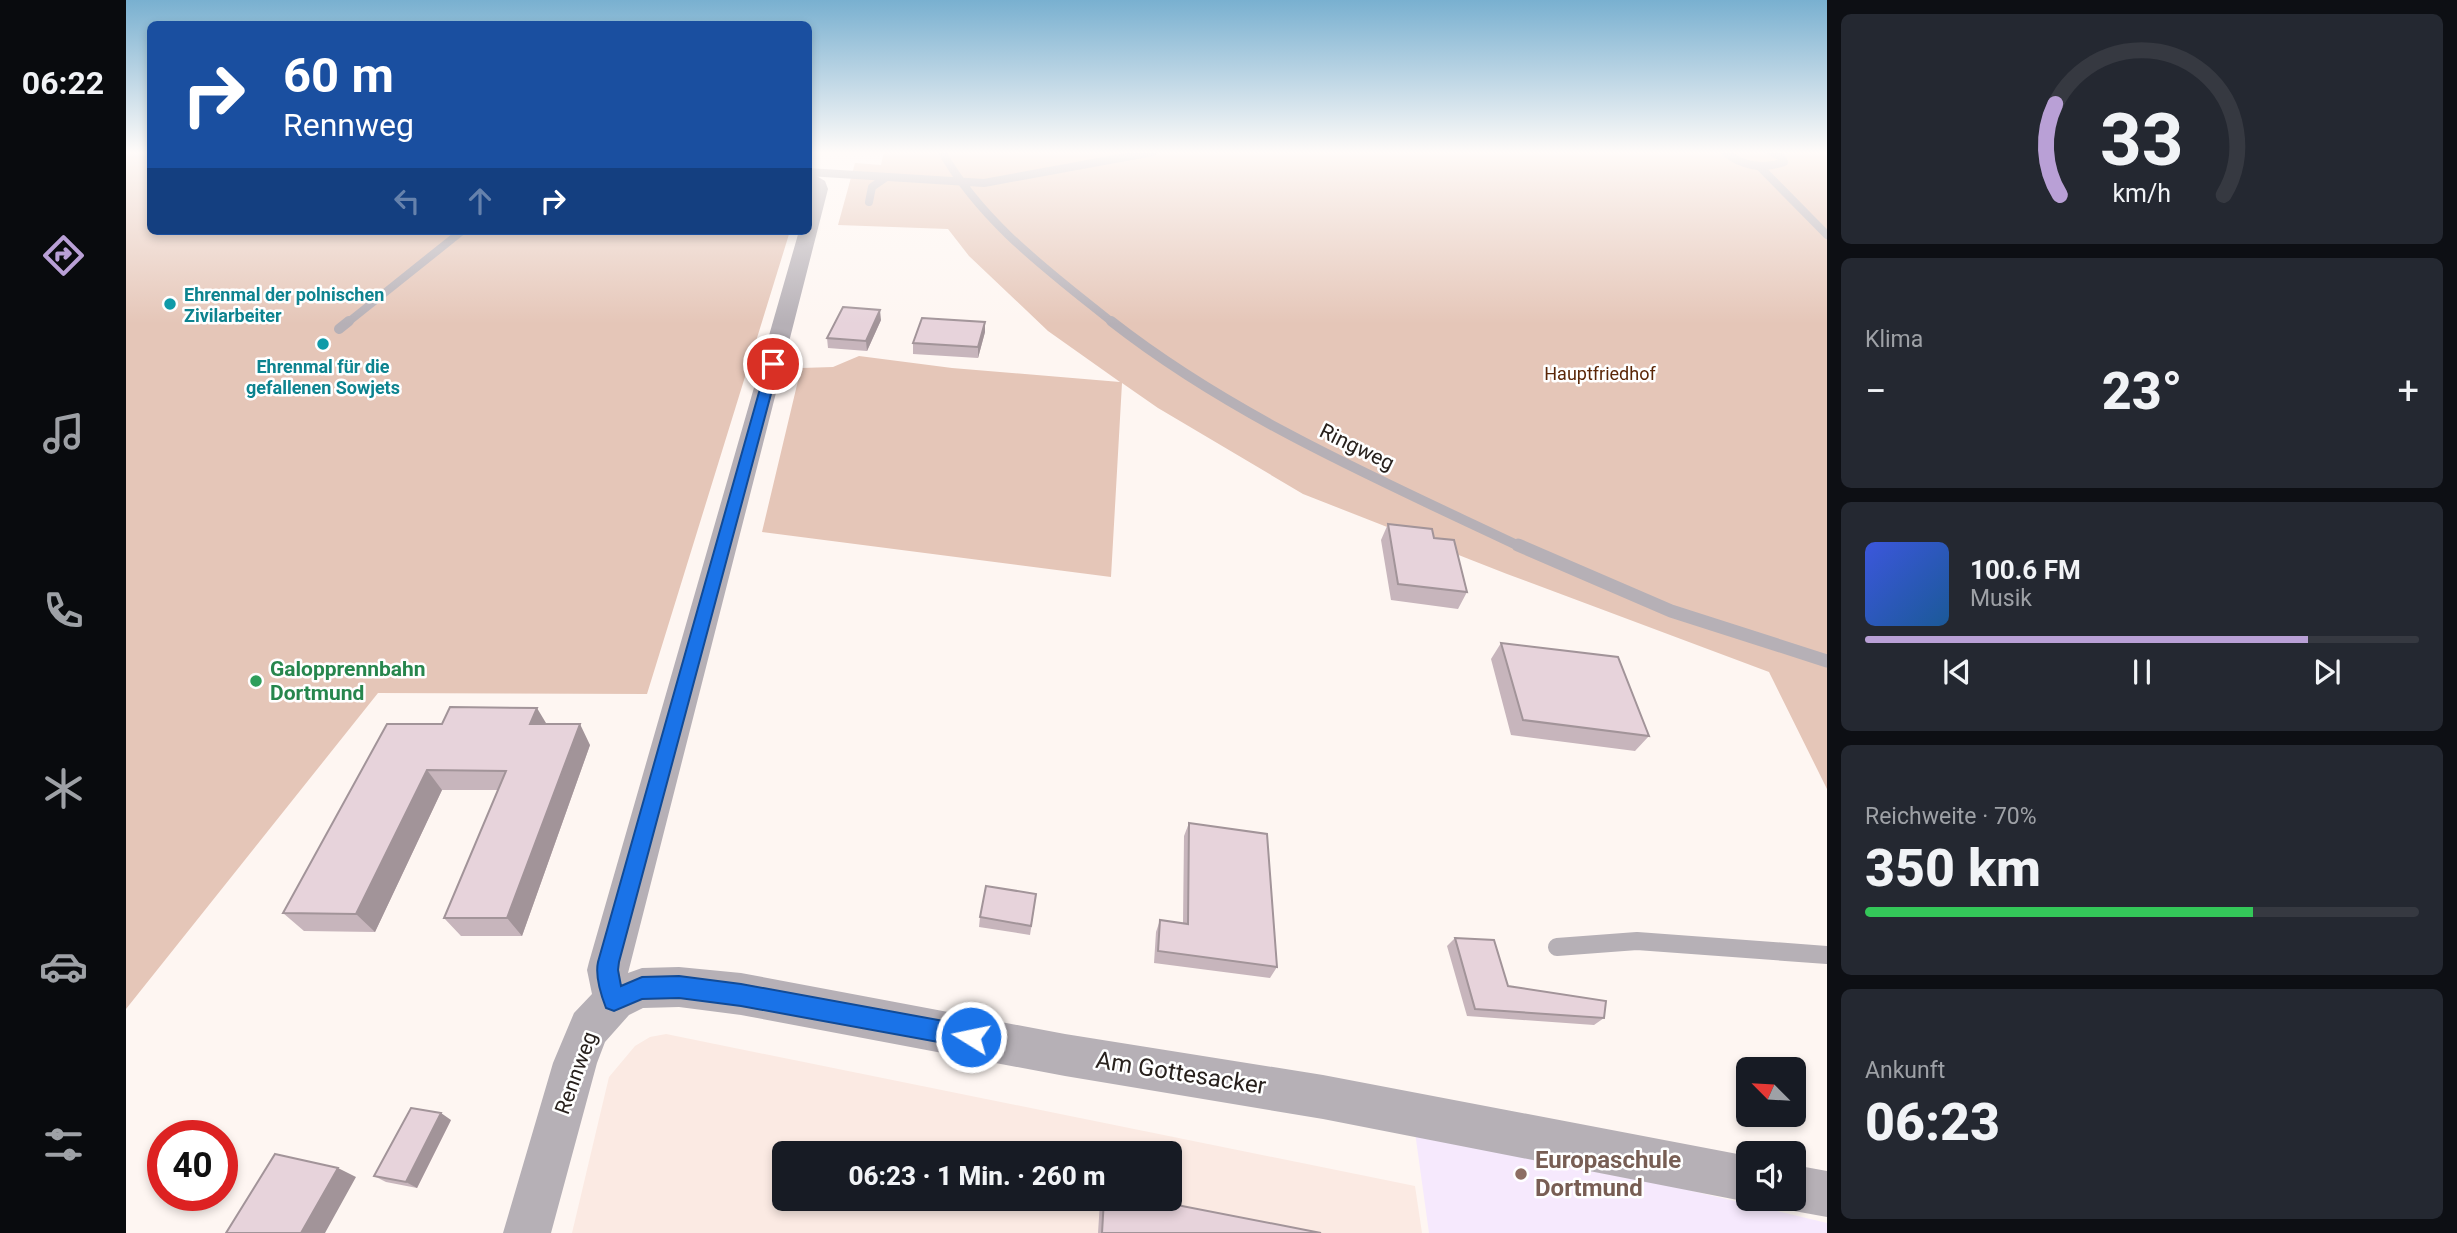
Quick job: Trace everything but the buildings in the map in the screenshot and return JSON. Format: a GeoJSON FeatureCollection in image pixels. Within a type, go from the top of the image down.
{"type":"FeatureCollection","features":[{"type":"Feature","properties":{"kind":"street"},"geometry":{"type":"LineString","coordinates":[[614,1000],[607,970],[609,962],[807,235]]}},
{"type":"Feature","properties":{"kind":"street","name":"Am Gottesacker"},"geometry":{"type":"LineString","coordinates":[[614,1000],[642,988],[679,987],[741,995],[1054,1053],[1296,1093],[1736,1177]]}},
{"type":"Feature","properties":{"kind":"street","name":"Rennweg"},"geometry":{"type":"LineString","coordinates":[[527,1233],[575,1063],[589,1028],[614,1000]]}},
{"type":"Feature","properties":{"kind":"street"},"geometry":{"type":"LineString","coordinates":[[1806,1190],[1827,1194]]}},
{"type":"Feature","properties":{"kind":"lane","name":"Ringweg"},"geometry":{"type":"LineString","coordinates":[[983,210],[1016,244],[1144,347],[1208,389],[1286,434],[1503,539],[1669,611],[1827,661]]}},
{"type":"Feature","properties":{"kind":"lane"},"geometry":{"type":"LineString","coordinates":[[1802,210],[1827,235]]}},
{"type":"Feature","properties":{"kind":"lane"},"geometry":{"type":"LineString","coordinates":[[340,329],[457,235]]}},
{"type":"Feature","properties":{"kind":"lane"},"geometry":{"type":"LineString","coordinates":[[1557,947],[1637,941],[1827,954]]}},
{"type":"Feature","properties":{"kind":"shaded area"},"geometry":{"type":"Polygon","coordinates":[[[666,1034],[1415,1186],[1422,1233],[572,1233],[609,1077],[635,1046],[650,1037],[666,1034]]]}},
{"type":"Feature","properties":{"kind":"shaded area","name":"Europaschule Dortmund"},"geometry":{"type":"Polygon","coordinates":[[[1414,1125],[1736,1201],[1736,1211],[1776,1211],[1827,1223],[1827,1233],[1429,1233],[1414,1125]]]}},
{"type":"Feature","properties":{"kind":"green space"},"geometry":{"type":"Polygon","coordinates":[[[126,210],[147,210],[147,235],[789,235],[647,694],[378,693],[126,1009],[126,210]]]}},
{"type":"Feature","properties":{"kind":"green space","name":"Hauptfriedhof"},"geometry":{"type":"Polygon","coordinates":[[[842,210],[1827,210],[1827,789],[1769,672],[1303,494],[1158,408],[1122,383],[1111,577],[762,532],[801,368],[833,367],[859,356],[952,368],[1120,382],[1048,331],[969,256],[948,229],[838,225],[842,210]]]}},
{"type":"Feature","properties":{"kind":"place","name":"Ehrenmal der polnischen Zivilarbeiter"},"geometry":{"type":"Point","coordinates":[170,304]}},
{"type":"Feature","properties":{"kind":"place","name":"Ehrenmal für die gefallenen Sowjets"},"geometry":{"type":"Point","coordinates":[323,344]}},
{"type":"Feature","properties":{"kind":"place","name":"Galopprennbahn Dortmund"},"geometry":{"type":"Point","coordinates":[256,681]}},
{"type":"Feature","properties":{"kind":"place","name":"Europaschule Dortmund"},"geometry":{"type":"Point","coordinates":[1521,1174]}},
{"type":"Feature","properties":{"kind":"route"},"geometry":{"type":"LineString","coordinates":[[773,364],[607,970],[614,1000],[642,988],[679,987],[741,995],[971,1037]]}}]}
